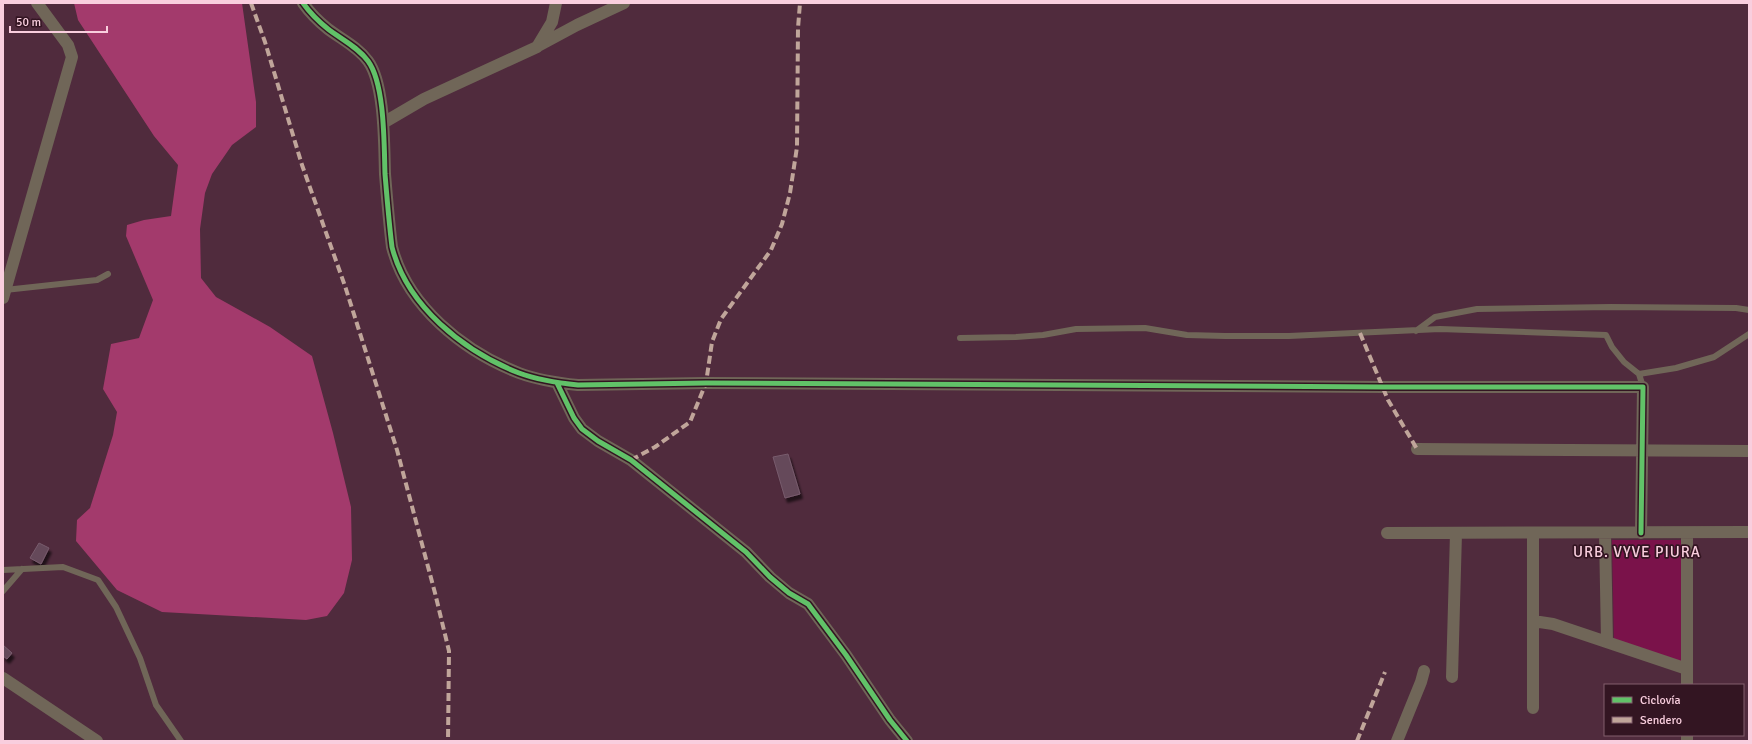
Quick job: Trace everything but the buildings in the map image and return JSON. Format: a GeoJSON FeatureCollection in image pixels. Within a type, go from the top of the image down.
{"type":"FeatureCollection","features":[{"type":"Feature","properties":{"kind":"street"},"geometry":{"type":"LineString","coordinates":[[4,295],[72,57],[68,45],[37,3]]}},
{"type":"Feature","properties":{"kind":"street"},"geometry":{"type":"LineString","coordinates":[[303,3],[311,14],[327,28],[358,50],[369,61],[378,86],[383,123],[392,247],[396,264],[403,277],[431,314],[445,328],[474,350],[519,373],[557,383],[585,385],[706,383],[1642,387],[1641,533]]}},
{"type":"Feature","properties":{"kind":"street"},"geometry":{"type":"LineString","coordinates":[[538,47],[552,22],[556,3]]}},
{"type":"Feature","properties":{"kind":"street"},"geometry":{"type":"LineString","coordinates":[[383,123],[424,99],[538,47],[577,24],[624,3]]}},
{"type":"Feature","properties":{"kind":"street"},"geometry":{"type":"LineString","coordinates":[[557,383],[574,418],[582,429],[598,441],[631,460],[746,552],[770,577],[790,593],[808,604],[846,655],[890,720],[907,741]]}},
{"type":"Feature","properties":{"kind":"street"},"geometry":{"type":"LineString","coordinates":[[1417,449],[1642,452],[1749,451]]}},
{"type":"Feature","properties":{"kind":"street"},"geometry":{"type":"LineString","coordinates":[[1387,532],[1749,532]]}},
{"type":"Feature","properties":{"kind":"street"},"geometry":{"type":"LineString","coordinates":[[1687,532],[1687,684]]}},
{"type":"Feature","properties":{"kind":"street"},"geometry":{"type":"LineString","coordinates":[[1452,677],[1456,533]]}},
{"type":"Feature","properties":{"kind":"street"},"geometry":{"type":"LineString","coordinates":[[1533,533],[1533,708]]}},
{"type":"Feature","properties":{"kind":"street"},"geometry":{"type":"LineString","coordinates":[[1605,533],[1607,642]]}},
{"type":"Feature","properties":{"kind":"street"},"geometry":{"type":"LineString","coordinates":[[1533,621],[1553,624],[1687,669]]}},
{"type":"Feature","properties":{"kind":"street"},"geometry":{"type":"LineString","coordinates":[[1397,741],[1422,682],[1424,671]]}},
{"type":"Feature","properties":{"kind":"street"},"geometry":{"type":"LineString","coordinates":[[3,678],[97,741]]}},
{"type":"Feature","properties":{"kind":"lane"},"geometry":{"type":"LineString","coordinates":[[4,295],[98,280],[108,274]]}},
{"type":"Feature","properties":{"kind":"lane"},"geometry":{"type":"LineString","coordinates":[[1416,330],[1435,317],[1477,309],[1612,307],[1736,308],[1749,310]]}},
{"type":"Feature","properties":{"kind":"lane"},"geometry":{"type":"LineString","coordinates":[[960,338],[1043,335],[1076,329],[1145,328],[1187,335],[1225,336],[1289,336],[1440,329],[1606,335],[1612,347],[1624,362],[1638,374],[1642,387]]}},
{"type":"Feature","properties":{"kind":"lane"},"geometry":{"type":"LineString","coordinates":[[1638,374],[1676,368],[1714,357],[1749,334]]}},
{"type":"Feature","properties":{"kind":"lane"},"geometry":{"type":"LineString","coordinates":[[3,570],[64,567],[98,580],[116,607],[140,658],[156,706],[181,741]]}},
{"type":"Feature","properties":{"kind":"lane"},"geometry":{"type":"LineString","coordinates":[[3,592],[22,569]]}},
{"type":"Feature","properties":{"kind":"shaded area"},"geometry":{"type":"Polygon","coordinates":[[[74,3],[242,3],[256,102],[256,127],[232,145],[212,174],[205,193],[200,229],[201,278],[216,297],[270,327],[312,356],[351,507],[352,560],[344,593],[327,616],[306,620],[162,612],[117,590],[76,541],[77,520],[90,508],[113,435],[117,412],[103,389],[111,344],[139,338],[153,300],[126,236],[127,225],[144,220],[171,216],[178,165],[154,136],[78,20],[74,3]]]}},
{"type":"Feature","properties":{"kind":"shaded area"},"geometry":{"type":"Polygon","coordinates":[[[1612,540],[1681,540],[1682,663],[1614,641],[1612,540]]]}},
{"type":"Feature","properties":{"kind":"marked path"},"geometry":{"type":"LineString","coordinates":[[251,3],[265,42],[302,165],[345,286],[397,450],[449,651],[448,741]]}},
{"type":"Feature","properties":{"kind":"marked path"},"geometry":{"type":"LineString","coordinates":[[631,460],[655,447],[690,422],[706,383],[712,342],[721,319],[771,250],[782,224],[790,193],[797,147],[798,28],[800,3]]}},
{"type":"Feature","properties":{"kind":"marked path"},"geometry":{"type":"LineString","coordinates":[[1360,333],[1388,400],[1417,449]]}},
{"type":"Feature","properties":{"kind":"marked path"},"geometry":{"type":"LineString","coordinates":[[1357,741],[1385,672]]}},
{"type":"Feature","properties":{"kind":"cycle path"},"geometry":{"type":"LineString","coordinates":[[303,3],[311,14],[324,26],[364,56],[374,71],[381,99],[384,132],[385,174],[392,247],[399,268],[410,288],[424,307],[440,324],[458,339],[498,364],[519,373],[533,378],[578,385],[706,383],[1643,387],[1641,533]]}},
{"type":"Feature","properties":{"kind":"cycle path"},"geometry":{"type":"LineString","coordinates":[[557,383],[574,418],[582,429],[598,441],[631,460],[746,552],[770,577],[789,593],[808,604],[846,655],[890,720],[907,741]]}},
{"type":"Feature","properties":{"kind":"district","name":"URB. VYVE PIURA"},"geometry":{"type":"Point","coordinates":[1637,552]}}]}
